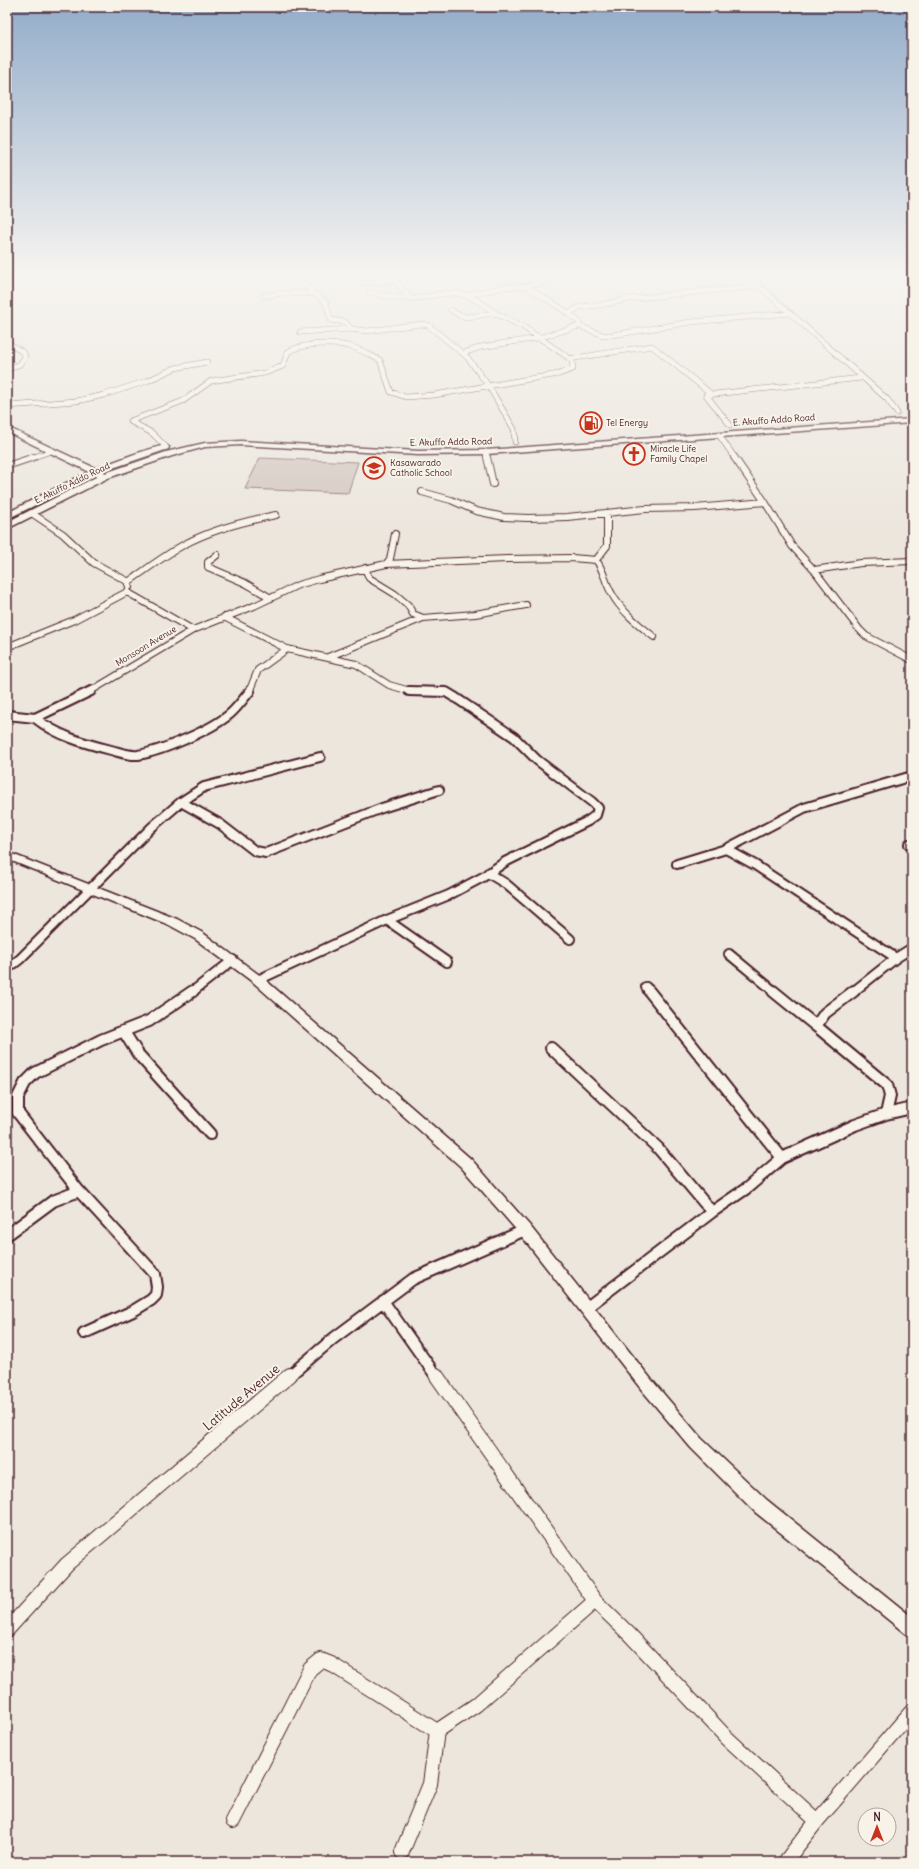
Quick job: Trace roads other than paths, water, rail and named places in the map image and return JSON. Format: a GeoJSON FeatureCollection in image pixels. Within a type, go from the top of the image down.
{"type":"FeatureCollection","features":[{"type":"Feature","properties":{"kind":"main road","name":"E. Akuffo Addo Road"},"geometry":{"type":"LineString","coordinates":[[761,423],[851,417]]}},
{"type":"Feature","properties":{"kind":"main road","name":"E. Akuffo Addo Road"},"geometry":{"type":"LineString","coordinates":[[7,526],[105,476],[169,454],[205,445],[241,443],[418,453],[486,452],[912,421]]}},
{"type":"Feature","properties":{"kind":"main road","name":"E. Akuffo Addo Road"},"geometry":{"type":"LineString","coordinates":[[7,516],[95,471],[139,454],[192,441],[245,436],[267,436],[316,442],[378,445],[477,444],[627,435],[734,425]]}},
{"type":"Feature","properties":{"kind":"street"},"geometry":{"type":"LineString","coordinates":[[7,370],[21,362]]}},
{"type":"Feature","properties":{"kind":"street"},"geometry":{"type":"LineString","coordinates":[[7,406],[63,403],[84,400],[147,381],[175,368],[206,362]]}},
{"type":"Feature","properties":{"kind":"street"},"geometry":{"type":"LineString","coordinates":[[166,447],[152,433],[130,422],[130,420],[183,401],[196,394],[211,381],[242,377],[277,369],[283,366],[285,362]]}},
{"type":"Feature","properties":{"kind":"street"},"geometry":{"type":"LineString","coordinates":[[381,362],[390,392],[406,397],[434,395],[568,372],[573,369],[573,362]]}},
{"type":"Feature","properties":{"kind":"street"},"geometry":{"type":"LineString","coordinates":[[471,362],[488,385],[514,428],[515,442]]}},
{"type":"Feature","properties":{"kind":"street"},"geometry":{"type":"LineString","coordinates":[[672,362],[710,393]]}},
{"type":"Feature","properties":{"kind":"street"},"geometry":{"type":"LineString","coordinates":[[844,362],[887,399],[897,413]]}},
{"type":"Feature","properties":{"kind":"street"},"geometry":{"type":"LineString","coordinates":[[734,425],[706,397],[706,395],[710,393],[861,378]]}},
{"type":"Feature","properties":{"kind":"street"},"geometry":{"type":"LineString","coordinates":[[7,429],[105,476]]}},
{"type":"Feature","properties":{"kind":"street"},"geometry":{"type":"LineString","coordinates":[[719,435],[766,502],[792,546],[814,570],[866,636],[912,660]]}},
{"type":"Feature","properties":{"kind":"street"},"geometry":{"type":"LineString","coordinates":[[7,466],[51,451]]}},
{"type":"Feature","properties":{"kind":"street"},"geometry":{"type":"LineString","coordinates":[[486,452],[493,484]]}},
{"type":"Feature","properties":{"kind":"street"},"geometry":{"type":"LineString","coordinates":[[422,492],[451,500],[476,511],[504,517],[567,517],[766,502]]}},
{"type":"Feature","properties":{"kind":"street"},"geometry":{"type":"LineString","coordinates":[[596,560],[607,546],[607,513]]}},
{"type":"Feature","properties":{"kind":"street"},"geometry":{"type":"LineString","coordinates":[[7,647],[74,620],[127,592],[130,586],[128,582],[94,563],[63,534],[33,514]]}},
{"type":"Feature","properties":{"kind":"street"},"geometry":{"type":"LineString","coordinates":[[128,582],[161,559],[191,541],[214,531],[249,520],[276,515]]}},
{"type":"Feature","properties":{"kind":"street"},"geometry":{"type":"LineString","coordinates":[[386,564],[390,559],[395,534]]}},
{"type":"Feature","properties":{"kind":"street"},"geometry":{"type":"LineString","coordinates":[[217,555],[208,562],[208,567],[245,583],[271,598]]}},
{"type":"Feature","properties":{"kind":"street"},"geometry":{"type":"LineString","coordinates":[[193,630],[271,598],[298,585],[386,564],[572,558],[596,560],[602,566],[606,583],[613,597],[633,619],[654,637]]}},
{"type":"Feature","properties":{"kind":"street"},"geometry":{"type":"LineString","coordinates":[[814,570],[861,563],[912,562]]}},
{"type":"Feature","properties":{"kind":"street"},"geometry":{"type":"LineString","coordinates":[[365,568],[369,578],[395,594],[408,605],[413,614],[424,618]]}},
{"type":"Feature","properties":{"kind":"street","name":"Monsoon Avenue"},"geometry":{"type":"LineString","coordinates":[[34,718],[82,696],[193,630],[127,592]]}},
{"type":"Feature","properties":{"kind":"street"},"geometry":{"type":"LineString","coordinates":[[328,657],[424,618],[475,614],[526,605]]}},
{"type":"Feature","properties":{"kind":"street"},"geometry":{"type":"LineString","coordinates":[[224,617],[287,649],[304,654],[328,657],[356,664],[389,685],[410,691],[446,692],[514,737],[537,760],[598,808],[596,814],[588,821],[505,862],[488,873],[448,894],[387,920],[258,980]]}},
{"type":"Feature","properties":{"kind":"street"},"geometry":{"type":"LineString","coordinates":[[7,715],[34,718],[42,725],[66,736],[126,754],[141,753],[174,744],[194,735],[230,714],[250,691],[258,670],[287,649]]}},
{"type":"Feature","properties":{"kind":"street"},"geometry":{"type":"LineString","coordinates":[[7,968],[20,959],[90,887],[181,802],[204,787],[226,780],[320,757]]}},
{"type":"Feature","properties":{"kind":"street"},"geometry":{"type":"LineString","coordinates":[[676,864],[726,849],[804,808],[912,776]]}},
{"type":"Feature","properties":{"kind":"street"},"geometry":{"type":"LineString","coordinates":[[181,802],[220,824],[255,851],[266,853],[376,810],[439,790]]}},
{"type":"Feature","properties":{"kind":"street"},"geometry":{"type":"LineString","coordinates":[[726,849],[755,865],[896,958]]}},
{"type":"Feature","properties":{"kind":"street"},"geometry":{"type":"LineString","coordinates":[[7,855],[90,887],[173,922],[199,936],[258,980],[302,1020],[402,1105],[466,1163],[525,1230],[586,1308],[696,1443],[761,1506],[912,1628]]}},
{"type":"Feature","properties":{"kind":"street"},"geometry":{"type":"LineString","coordinates":[[488,873],[506,884],[570,939]]}},
{"type":"Feature","properties":{"kind":"street"},"geometry":{"type":"LineString","coordinates":[[387,920],[447,962]]}},
{"type":"Feature","properties":{"kind":"street"},"geometry":{"type":"LineString","coordinates":[[816,1026],[825,1013],[896,958],[912,948]]}},
{"type":"Feature","properties":{"kind":"street"},"geometry":{"type":"LineString","coordinates":[[728,954],[887,1085],[891,1091],[891,1099],[886,1114]]}},
{"type":"Feature","properties":{"kind":"street"},"geometry":{"type":"LineString","coordinates":[[84,1333],[148,1304],[157,1294],[158,1287],[155,1274],[79,1191],[18,1113],[18,1097],[25,1083],[35,1073],[102,1040],[149,1021],[173,1006],[233,960]]}},
{"type":"Feature","properties":{"kind":"street"},"geometry":{"type":"LineString","coordinates":[[646,987],[782,1158]]}},
{"type":"Feature","properties":{"kind":"street"},"geometry":{"type":"LineString","coordinates":[[124,1032],[138,1054],[210,1134]]}},
{"type":"Feature","properties":{"kind":"street"},"geometry":{"type":"LineString","coordinates":[[551,1048],[658,1148],[712,1212]]}},
{"type":"Feature","properties":{"kind":"street"},"geometry":{"type":"LineString","coordinates":[[586,1308],[712,1212],[747,1188],[782,1158],[855,1125],[886,1114],[912,1108]]}},
{"type":"Feature","properties":{"kind":"street"},"geometry":{"type":"LineString","coordinates":[[7,1235],[53,1201],[79,1191]]}},
{"type":"Feature","properties":{"kind":"street","name":"Latitude Avenue"},"geometry":{"type":"LineString","coordinates":[[7,1630],[67,1564],[334,1338],[412,1279],[525,1230]]}},
{"type":"Feature","properties":{"kind":"street"},"geometry":{"type":"LineString","coordinates":[[383,1301],[595,1601],[630,1635],[727,1738],[817,1821]]}},
{"type":"Feature","properties":{"kind":"street"},"geometry":{"type":"LineString","coordinates":[[402,1852],[430,1784],[437,1731],[476,1705],[595,1601]]}},
{"type":"Feature","properties":{"kind":"street"},"geometry":{"type":"LineString","coordinates":[[233,1821],[310,1669],[321,1660],[331,1664],[437,1731]]}},
{"type":"Feature","properties":{"kind":"street"},"geometry":{"type":"LineString","coordinates":[[786,1862],[817,1821],[912,1711]]}},
{"type":"Feature","properties":{"kind":"place","name":"Tel Energy"},"geometry":{"type":"Point","coordinates":[591,423]}},
{"type":"Feature","properties":{"kind":"place","name":"Miracle Life Family Chapel"},"geometry":{"type":"Point","coordinates":[634,454]}},
{"type":"Feature","properties":{"kind":"place","name":"Kasawarado Catholic School"},"geometry":{"type":"Point","coordinates":[374,468]}}]}
